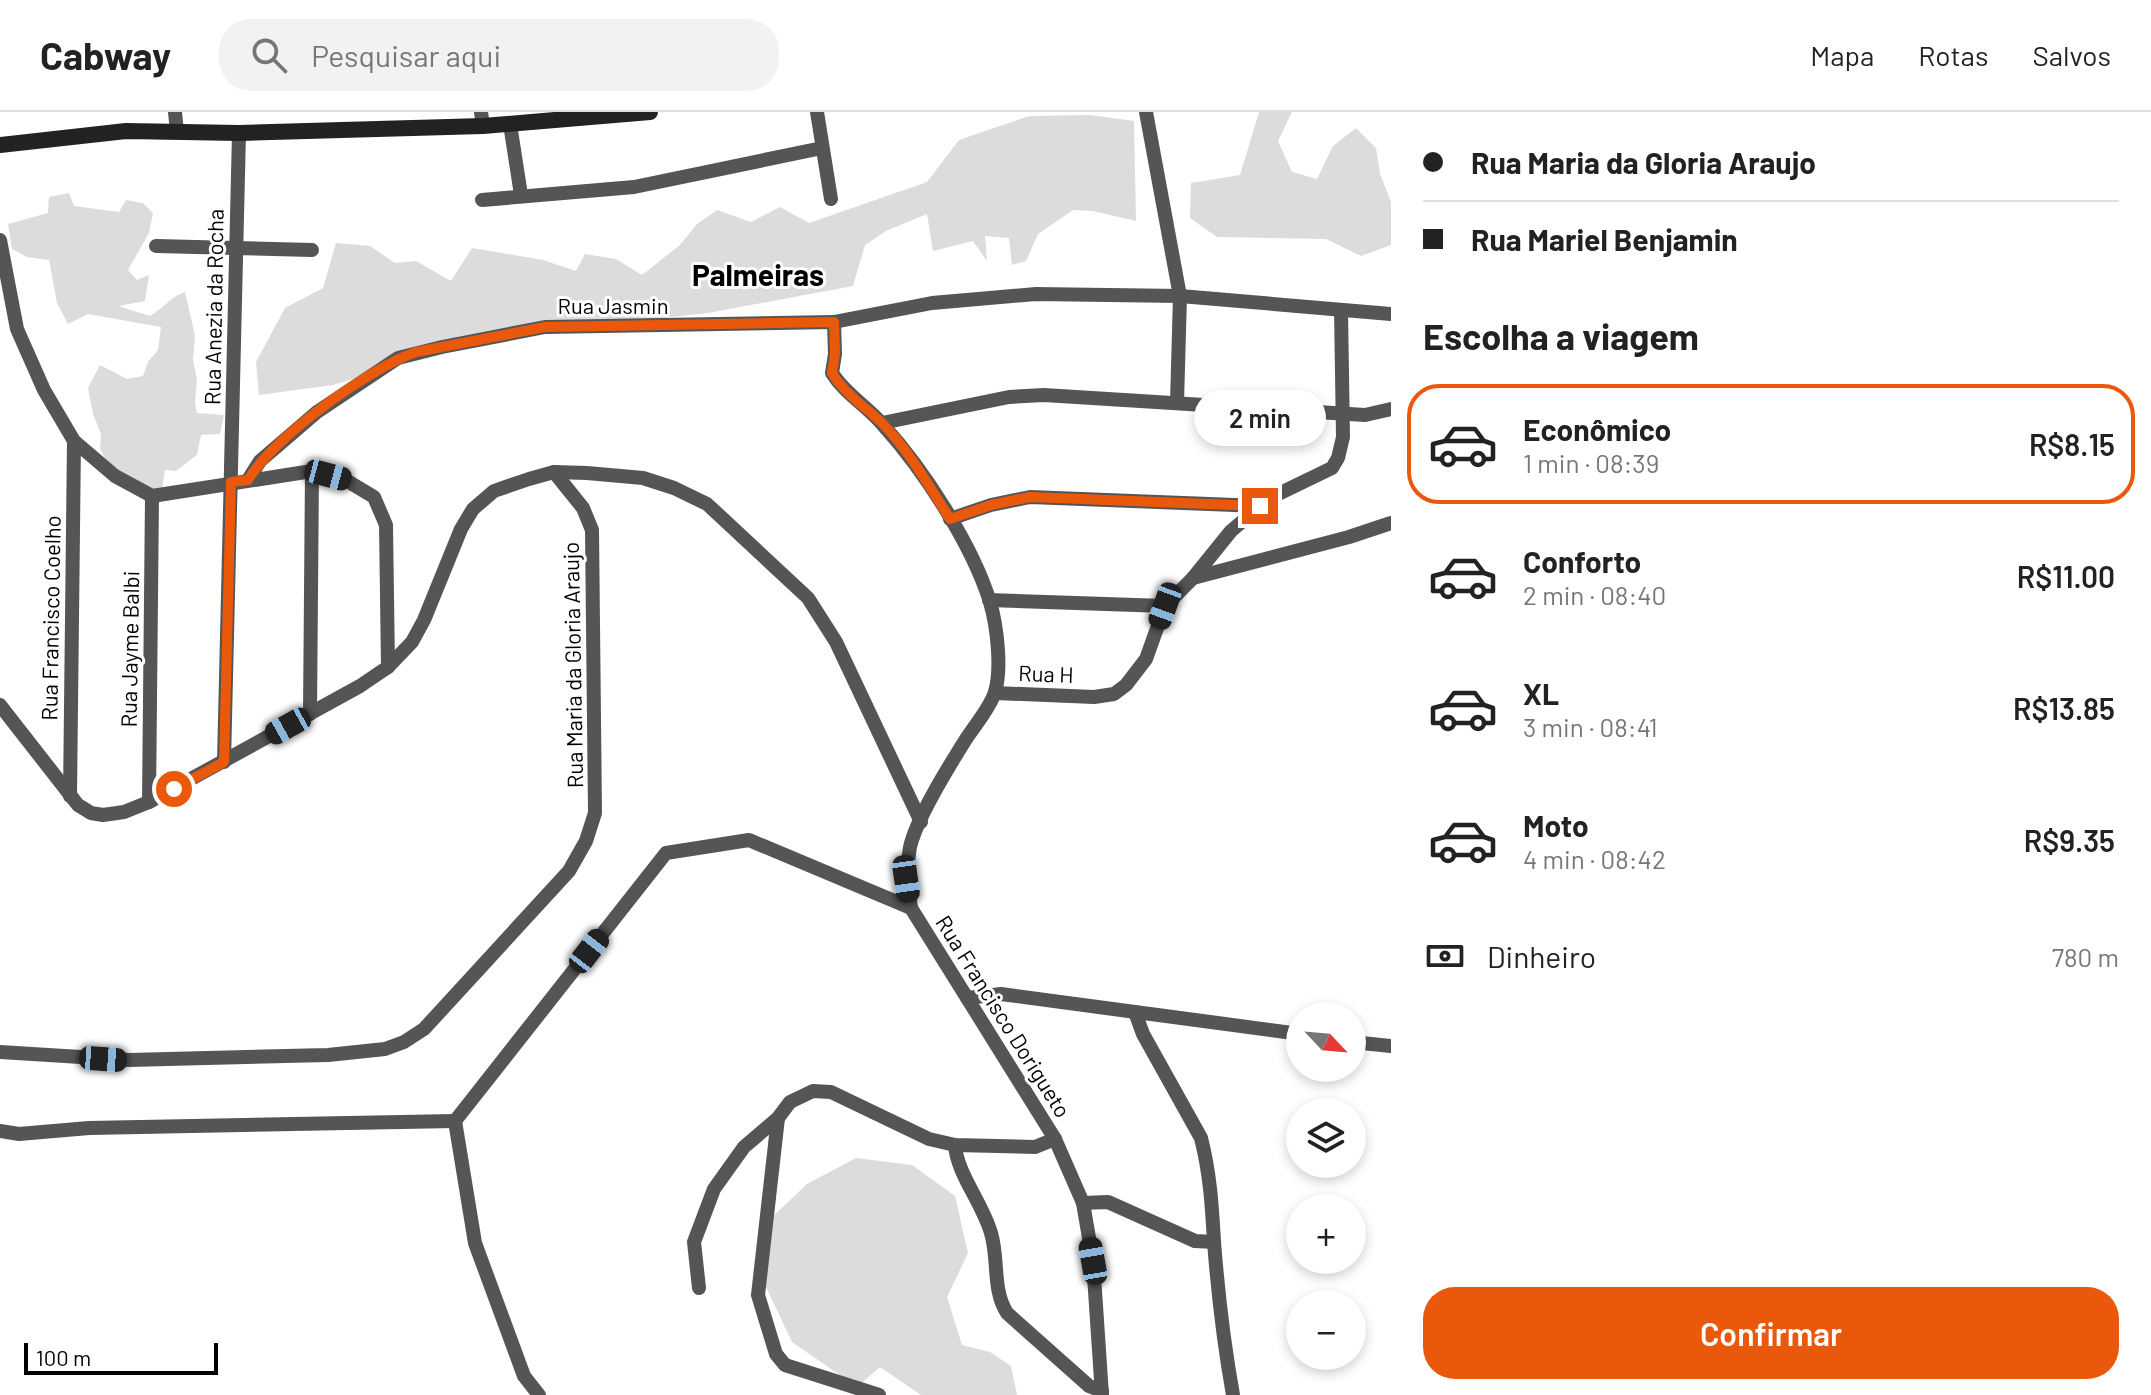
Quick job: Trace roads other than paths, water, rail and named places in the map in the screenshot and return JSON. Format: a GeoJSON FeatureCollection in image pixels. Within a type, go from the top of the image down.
{"type":"FeatureCollection","features":[{"type":"Feature","properties":{"kind":"street"},"geometry":{"type":"LineString","coordinates":[[175,112],[177,132]]}},
{"type":"Feature","properties":{"kind":"street"},"geometry":{"type":"LineString","coordinates":[[0,145],[126,131],[239,133],[482,119],[510,124],[650,112]]}},
{"type":"Feature","properties":{"kind":"street"},"geometry":{"type":"LineString","coordinates":[[817,112],[831,199]]}},
{"type":"Feature","properties":{"kind":"street"},"geometry":{"type":"LineString","coordinates":[[1146,112],[1180,296],[1177,403]]}},
{"type":"Feature","properties":{"kind":"street"},"geometry":{"type":"LineString","coordinates":[[510,124],[521,195]]}},
{"type":"Feature","properties":{"kind":"street","name":"Rua Anezia da Rocha"},"geometry":{"type":"LineString","coordinates":[[224,762],[239,133]]}},
{"type":"Feature","properties":{"kind":"street"},"geometry":{"type":"LineString","coordinates":[[482,200],[634,187],[822,148]]}},
{"type":"Feature","properties":{"kind":"street"},"geometry":{"type":"LineString","coordinates":[[0,240],[17,329],[44,390],[74,441],[115,476],[152,496],[312,471],[344,479],[374,497],[386,525],[388,667]]}},
{"type":"Feature","properties":{"kind":"street"},"geometry":{"type":"LineString","coordinates":[[156,246],[312,250]]}},
{"type":"Feature","properties":{"kind":"street","name":"Rua Jasmin"},"geometry":{"type":"LineString","coordinates":[[248,480],[260,461],[317,412],[398,358],[545,327],[834,322],[932,303],[1036,294],[1180,296],[1391,314]]}},
{"type":"Feature","properties":{"kind":"street"},"geometry":{"type":"LineString","coordinates":[[989,600],[1165,606],[1193,578],[1231,531],[1260,506],[1270,498],[1332,468],[1338,458],[1343,437],[1341,310]]}},
{"type":"Feature","properties":{"kind":"street"},"geometry":{"type":"LineString","coordinates":[[834,322],[832,373],[838,384],[882,423],[923,475],[950,519],[989,600],[997,637],[995,693]]}},
{"type":"Feature","properties":{"kind":"street"},"geometry":{"type":"LineString","coordinates":[[882,423],[1020,396],[1044,395],[1365,415],[1391,409]]}},
{"type":"Feature","properties":{"kind":"street","name":"Rua Francisco Coelho"},"geometry":{"type":"LineString","coordinates":[[70,796],[74,441]]}},
{"type":"Feature","properties":{"kind":"street"},"geometry":{"type":"LineString","coordinates":[[310,714],[312,471]]}},
{"type":"Feature","properties":{"kind":"street"},"geometry":{"type":"LineString","coordinates":[[0,705],[70,796],[91,813],[124,812],[224,762],[388,667],[412,642],[418,631],[461,529],[473,509],[494,491],[554,472],[643,478],[674,488],[707,504],[808,598],[836,642],[921,822]]}},
{"type":"Feature","properties":{"kind":"street","name":"Rua Maria da Gloria Araujo"},"geometry":{"type":"LineString","coordinates":[[0,1052],[129,1060],[328,1055],[385,1049],[404,1042],[424,1029],[569,871],[586,841],[595,813],[592,530],[583,508],[554,472]]}},
{"type":"Feature","properties":{"kind":"street","name":"Rua Jayme Balbi"},"geometry":{"type":"LineString","coordinates":[[149,802],[152,496]]}},
{"type":"Feature","properties":{"kind":"street"},"geometry":{"type":"LineString","coordinates":[[950,519],[991,505],[1030,497],[1260,506]]}},
{"type":"Feature","properties":{"kind":"street"},"geometry":{"type":"LineString","coordinates":[[1193,578],[1391,523]]}},
{"type":"Feature","properties":{"kind":"street","name":"Rua H"},"geometry":{"type":"LineString","coordinates":[[995,693],[1094,697],[1114,694],[1146,659],[1165,606]]}},
{"type":"Feature","properties":{"kind":"street","name":"Rua Francisco Dorigueto"},"geometry":{"type":"LineString","coordinates":[[995,693],[921,822],[910,845],[906,879],[911,908],[1055,1139],[1083,1203],[1093,1261],[1102,1393]]}},
{"type":"Feature","properties":{"kind":"street"},"geometry":{"type":"LineString","coordinates":[[539,1395],[524,1376],[475,1243],[455,1121],[666,853],[749,840],[911,908]]}},
{"type":"Feature","properties":{"kind":"street"},"geometry":{"type":"LineString","coordinates":[[967,998],[1001,994],[1286,1032]]}},
{"type":"Feature","properties":{"kind":"street"},"geometry":{"type":"LineString","coordinates":[[1135,1012],[1143,1034],[1201,1138],[1212,1193],[1214,1242],[1233,1395]]}},
{"type":"Feature","properties":{"kind":"street"},"geometry":{"type":"LineString","coordinates":[[1366,1043],[1391,1046]]}},
{"type":"Feature","properties":{"kind":"street"},"geometry":{"type":"LineString","coordinates":[[699,1288],[694,1242],[714,1189],[744,1147],[778,1118],[790,1102],[813,1091],[831,1092],[929,1139],[955,1145],[1035,1147],[1055,1139]]}},
{"type":"Feature","properties":{"kind":"street"},"geometry":{"type":"LineString","coordinates":[[778,1118],[758,1295],[776,1354],[785,1365],[879,1395]]}},
{"type":"Feature","properties":{"kind":"street"},"geometry":{"type":"LineString","coordinates":[[0,1131],[19,1134],[89,1128],[455,1121]]}},
{"type":"Feature","properties":{"kind":"street"},"geometry":{"type":"LineString","coordinates":[[955,1145],[956,1161],[979,1201],[992,1235],[1001,1303],[1007,1313],[1089,1386],[1102,1393]]}},
{"type":"Feature","properties":{"kind":"street"},"geometry":{"type":"LineString","coordinates":[[1083,1203],[1108,1202],[1195,1241],[1214,1242]]}},
{"type":"Feature","properties":{"kind":"district","name":"Palmeiras"},"geometry":{"type":"Point","coordinates":[758,274]}}]}
